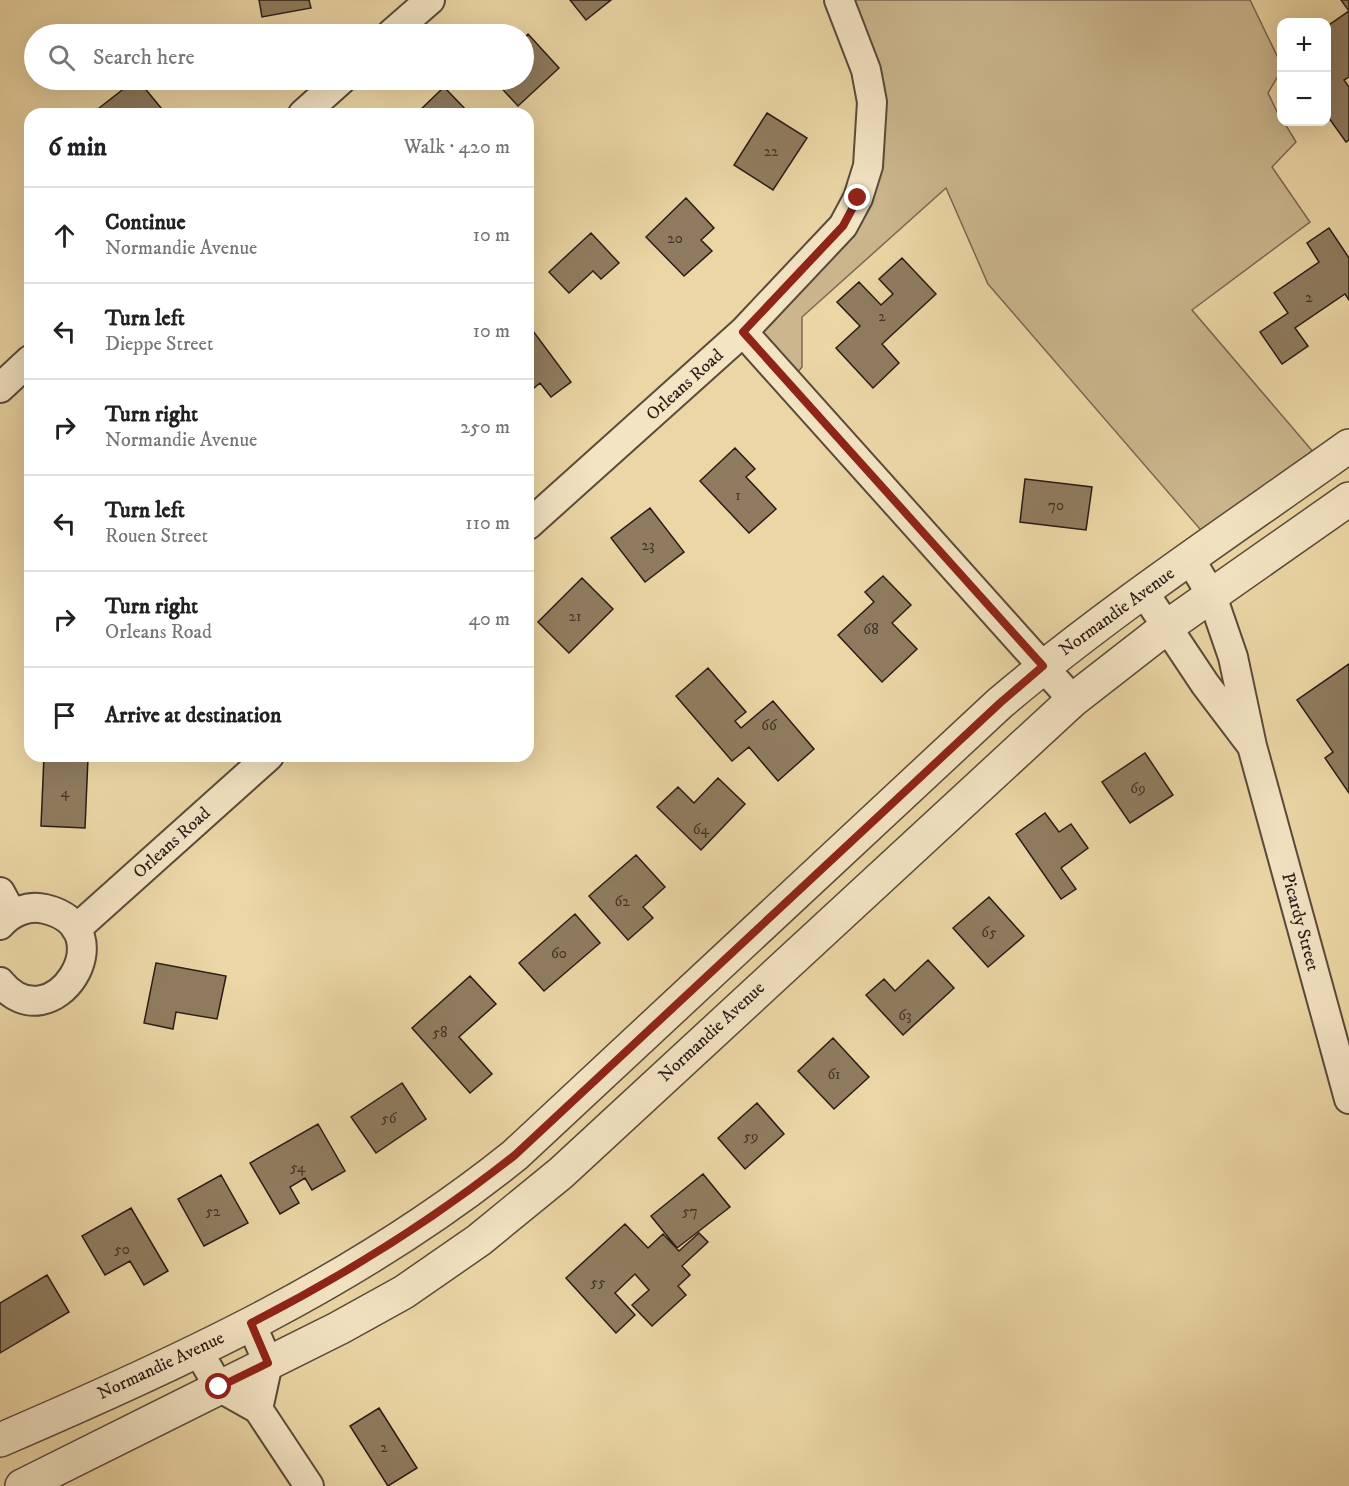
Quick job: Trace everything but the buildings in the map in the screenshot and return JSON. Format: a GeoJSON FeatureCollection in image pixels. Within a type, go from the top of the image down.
{"type":"FeatureCollection","features":[{"type":"Feature","properties":{"kind":"street"},"geometry":{"type":"LineString","coordinates":[[402,24],[430,0]]}},
{"type":"Feature","properties":{"kind":"street","name":"Orleans Road"},"geometry":{"type":"LineString","coordinates":[[534,520],[743,332],[843,226],[858,198],[868,166],[872,102],[866,70],[839,0]]}},
{"type":"Feature","properties":{"kind":"street"},"geometry":{"type":"LineString","coordinates":[[310,108],[330,90]]}},
{"type":"Feature","properties":{"kind":"street"},"geometry":{"type":"LineString","coordinates":[[743,332],[1072,700]]}},
{"type":"Feature","properties":{"kind":"street"},"geometry":{"type":"LineString","coordinates":[[0,388],[24,366]]}},
{"type":"Feature","properties":{"kind":"street","name":"Normandie Avenue"},"geometry":{"type":"LineString","coordinates":[[0,1440],[198,1351],[324,1286],[400,1240],[461,1198],[515,1155],[1000,703],[1043,666],[1143,591],[1349,446]]}},
{"type":"Feature","properties":{"kind":"street","name":"Normandie Avenue"},"geometry":{"type":"LineString","coordinates":[[22,1486],[404,1292],[479,1240],[561,1173],[1072,700],[1168,626],[1349,499]]}},
{"type":"Feature","properties":{"kind":"street","name":"Picardy Street"},"geometry":{"type":"LineString","coordinates":[[1190,559],[1212,596],[1233,657],[1252,746],[1349,1099]]}},
{"type":"Feature","properties":{"kind":"street","name":"Picardy Street"},"geometry":{"type":"LineString","coordinates":[[1143,591],[1205,684],[1252,746]]}},
{"type":"Feature","properties":{"kind":"street","name":"Orleans Road"},"geometry":{"type":"LineString","coordinates":[[76,929],[262,762]]}},
{"type":"Feature","properties":{"kind":"street"},"geometry":{"type":"LineString","coordinates":[[0,982],[13,993],[25,998],[52,997],[64,990],[80,968],[82,955],[76,929],[66,918],[47,909],[4,910]]}},
{"type":"Feature","properties":{"kind":"street"},"geometry":{"type":"LineString","coordinates":[[251,1323],[268,1363],[258,1409]]}},
{"type":"Feature","properties":{"kind":"street"},"geometry":{"type":"LineString","coordinates":[[198,1351],[219,1387],[258,1409],[309,1486]]}},
{"type":"Feature","properties":{"kind":"shaded area"},"geometry":{"type":"Polygon","coordinates":[[[841,0],[1250,0],[1277,56],[1277,78],[1268,93],[1277,112],[1277,126],[1286,126],[1296,142],[1272,167],[1310,222],[1192,310],[1314,453],[1206,536],[988,284],[946,188],[802,317],[802,367],[797,373],[756,328],[870,169],[841,0]]]}},
{"type":"Feature","properties":{"kind":"route"},"geometry":{"type":"LineString","coordinates":[[219,1387],[268,1363],[251,1323],[324,1286],[400,1240],[461,1198],[515,1155],[1000,703],[1043,666],[743,332],[843,226],[858,198]]}}]}
